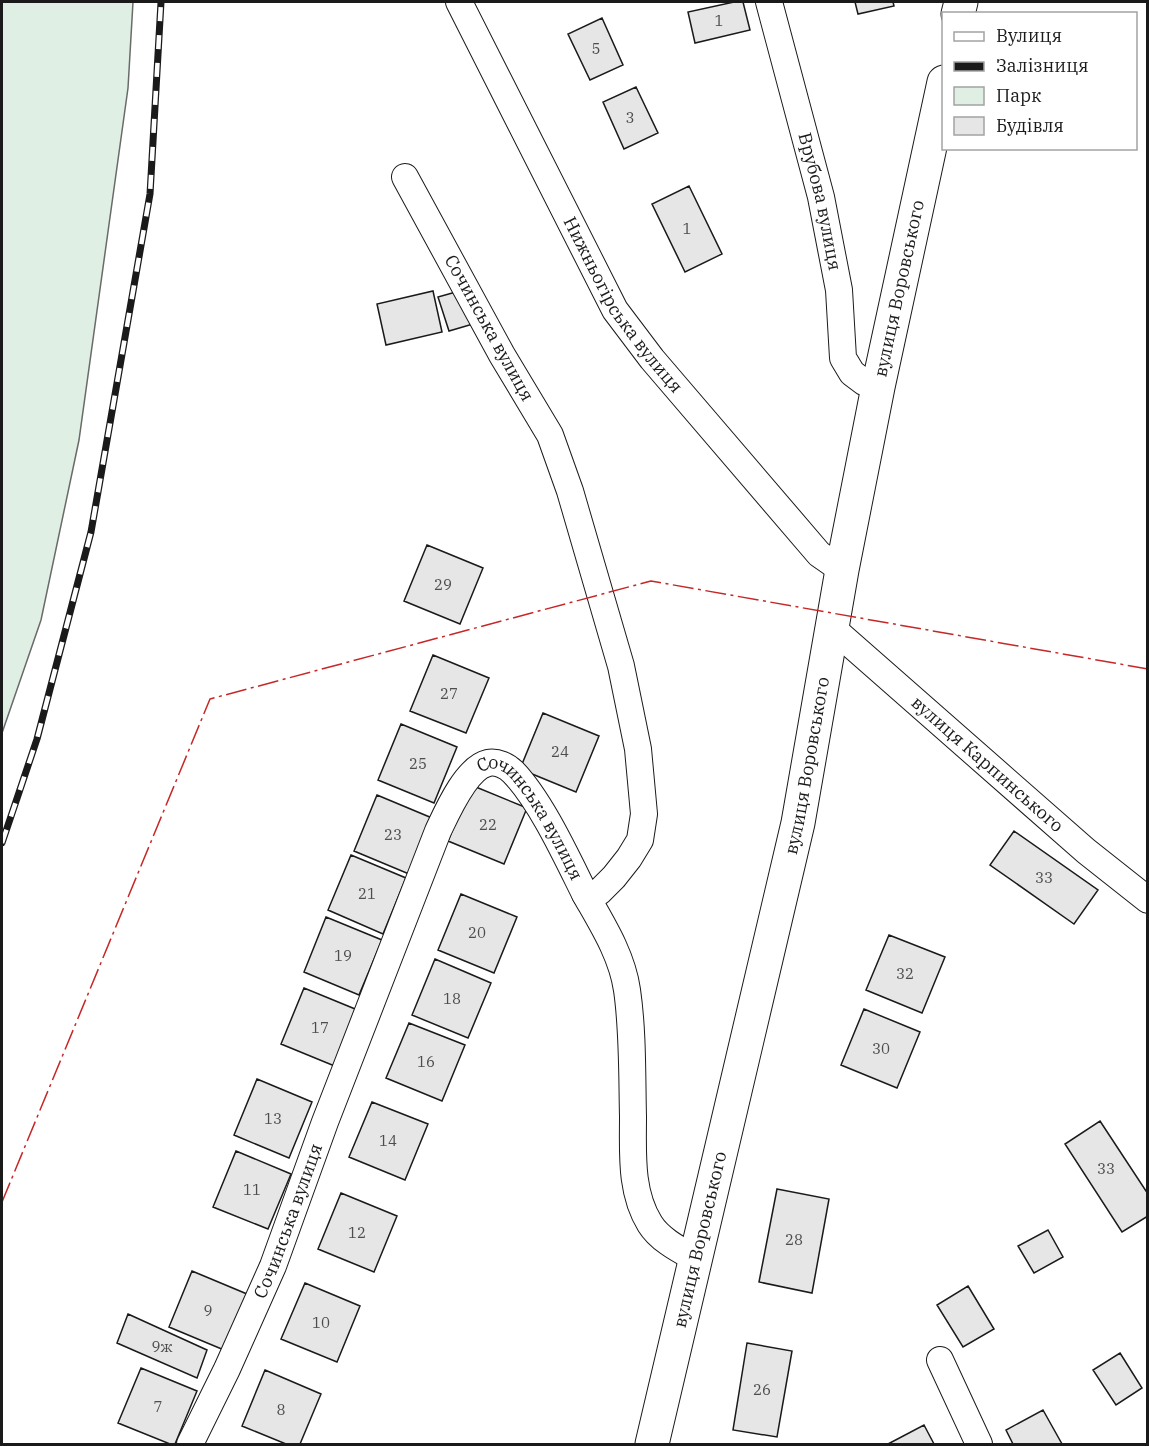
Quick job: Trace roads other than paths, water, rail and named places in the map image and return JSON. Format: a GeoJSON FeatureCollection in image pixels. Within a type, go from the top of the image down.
{"type":"FeatureCollection","features":[{"type":"Feature","properties":{"kind":"street","name":"Нижньогірська вулиця"},"geometry":{"type":"LineString","coordinates":[[459,2],[615,310],[652,359],[819,554],[842,570]]}},
{"type":"Feature","properties":{"kind":"street","name":"Врубова вулиця"},"geometry":{"type":"LineString","coordinates":[[769,2],[821,197],[839,290],[843,358],[852,373],[864,382],[878,387]]}},
{"type":"Feature","properties":{"kind":"street","name":"вулиця Воровського"},"geometry":{"type":"LineString","coordinates":[[652,1444],[798,823],[831,627],[878,387],[942,91]]}},
{"type":"Feature","properties":{"kind":"street","name":"Сочинська вулиця"},"geometry":{"type":"LineString","coordinates":[[190,1444],[227,1369],[273,1266],[325,1122],[438,831],[455,797],[478,767],[488,763],[499,763],[512,771],[554,834],[585,894],[599,892],[629,858],[640,840],[644,814],[638,749],[621,666],[570,491],[550,435],[502,355],[405,177]]}},
{"type":"Feature","properties":{"kind":"street","name":"вулиця Карпинського"},"geometry":{"type":"LineString","coordinates":[[831,627],[1086,851],[1148,900]]}},
{"type":"Feature","properties":{"kind":"street"},"geometry":{"type":"LineString","coordinates":[[585,894],[613,943],[627,987],[634,1172],[638,1200],[650,1225],[670,1243],[696,1259]]}},
{"type":"Feature","properties":{"kind":"street"},"geometry":{"type":"LineString","coordinates":[[940,1360],[979,1444]]}},
{"type":"Feature","properties":{"kind":"railway"},"geometry":{"type":"LineString","coordinates":[[2,843],[37,739],[91,532],[150,194],[161,2]]}}]}
